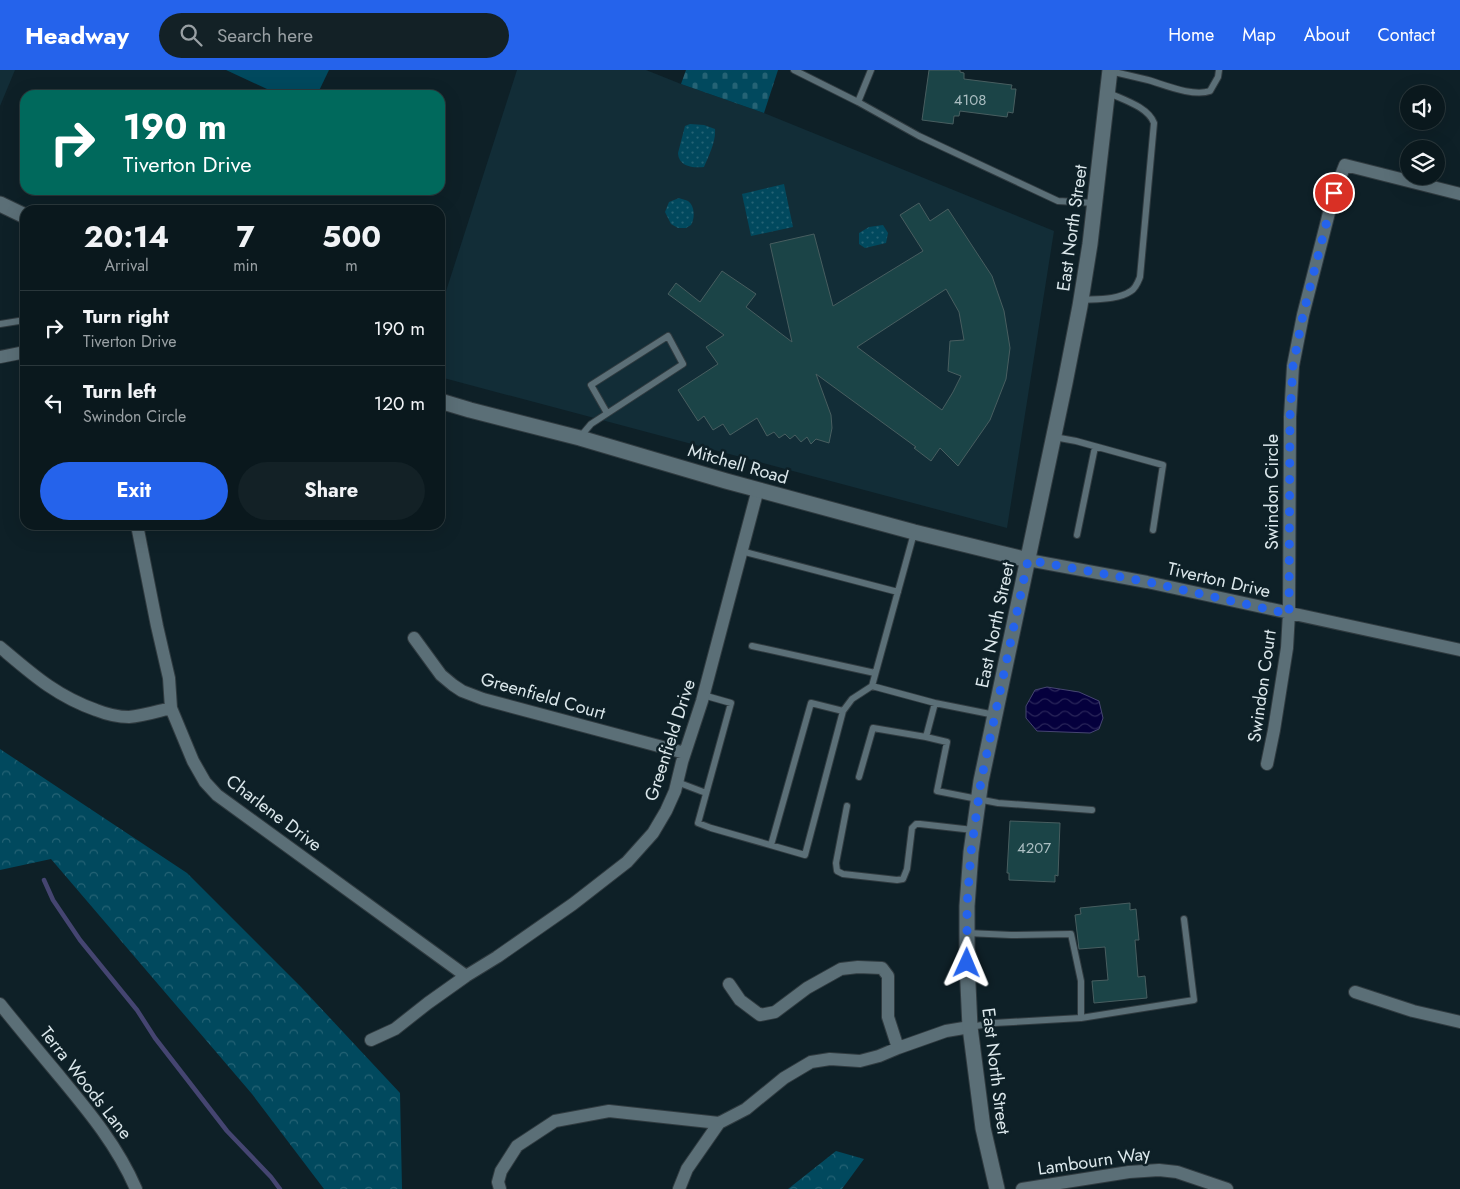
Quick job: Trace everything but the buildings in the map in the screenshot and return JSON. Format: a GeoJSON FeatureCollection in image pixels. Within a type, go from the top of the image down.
{"type":"FeatureCollection","features":[{"type":"Feature","properties":{"kind":"main road","name":"East North Street"},"geometry":{"type":"LineString","coordinates":[[996,1189],[983,1128],[970,1028],[967,933],[970,861],[995,715],[1081,300],[1090,244],[1110,71]]}},
{"type":"Feature","properties":{"kind":"main road"},"geometry":{"type":"LineString","coordinates":[[0,204],[20,214]]}},
{"type":"Feature","properties":{"kind":"main road","name":"Mitchell Road"},"geometry":{"type":"LineString","coordinates":[[445,402],[580,438],[914,532],[1028,560]]}},
{"type":"Feature","properties":{"kind":"street","name":"Swindon Circle"},"geometry":{"type":"LineString","coordinates":[[1289,614],[1290,417],[1293,366],[1303,315],[1334,193],[1345,165],[1460,194]]}},
{"type":"Feature","properties":{"kind":"street"},"geometry":{"type":"LineString","coordinates":[[0,357],[20,353]]}},
{"type":"Feature","properties":{"kind":"street","name":"Greenfield Drive"},"geometry":{"type":"LineString","coordinates":[[371,1040],[395,1029],[466,976],[497,957],[573,904],[627,862],[653,833],[675,791],[703,695],[758,489]]}},
{"type":"Feature","properties":{"kind":"street","name":"Charlene Drive"},"geometry":{"type":"LineString","coordinates":[[138,530],[169,678],[171,708],[193,762],[205,782],[217,795],[466,976]]}},
{"type":"Feature","properties":{"kind":"street","name":"Tiverton Drive"},"geometry":{"type":"LineString","coordinates":[[1028,560],[1148,582],[1460,650]]}},
{"type":"Feature","properties":{"kind":"street","name":"Swindon Court"},"geometry":{"type":"LineString","coordinates":[[1267,764],[1287,648],[1289,614]]}},
{"type":"Feature","properties":{"kind":"street","name":"Greenfield Court"},"geometry":{"type":"LineString","coordinates":[[414,638],[441,675],[462,691],[483,699],[686,752]]}},
{"type":"Feature","properties":{"kind":"street"},"geometry":{"type":"LineString","coordinates":[[0,647],[41,681],[80,705],[112,715],[130,717],[171,708]]}},
{"type":"Feature","properties":{"kind":"street"},"geometry":{"type":"LineString","coordinates":[[729,984],[740,1000],[760,1015],[775,1012],[807,988],[841,969],[858,967],[882,968],[888,976],[888,1017],[898,1048]]}},
{"type":"Feature","properties":{"kind":"street"},"geometry":{"type":"LineString","coordinates":[[1355,992],[1414,1011],[1460,1022]]}},
{"type":"Feature","properties":{"kind":"street","name":"Terra Woods Lane"},"geometry":{"type":"LineString","coordinates":[[0,1004],[91,1114],[114,1146],[136,1189]]}},
{"type":"Feature","properties":{"kind":"street"},"geometry":{"type":"LineString","coordinates":[[679,1189],[687,1169],[719,1123],[746,1109],[784,1078],[811,1062],[830,1059],[860,1060],[879,1056],[946,1031],[970,1028]]}},
{"type":"Feature","properties":{"kind":"street"},"geometry":{"type":"LineString","coordinates":[[500,1189],[498,1182],[501,1171],[517,1146],[555,1121],[609,1111],[719,1123]]}},
{"type":"Feature","properties":{"kind":"street","name":"Lambourn Way"},"geometry":{"type":"LineString","coordinates":[[1022,1189],[1129,1172],[1160,1170],[1183,1173],[1227,1189]]}},
{"type":"Feature","properties":{"kind":"lane"},"geometry":{"type":"LineString","coordinates":[[794,70],[858,102],[919,136],[1058,201],[1095,203]]}},
{"type":"Feature","properties":{"kind":"lane"},"geometry":{"type":"LineString","coordinates":[[858,102],[871,70]]}},
{"type":"Feature","properties":{"kind":"lane"},"geometry":{"type":"LineString","coordinates":[[1110,71],[1145,79],[1172,88],[1204,93],[1210,91],[1218,77],[1219,70]]}},
{"type":"Feature","properties":{"kind":"lane"},"geometry":{"type":"LineString","coordinates":[[1081,300],[1120,296],[1132,291],[1137,286],[1140,277],[1154,123],[1152,118],[1140,108],[1107,92]]}},
{"type":"Feature","properties":{"kind":"lane"},"geometry":{"type":"LineString","coordinates":[[0,324],[20,321]]}},
{"type":"Feature","properties":{"kind":"lane"},"geometry":{"type":"LineString","coordinates":[[580,438],[591,424],[683,364],[668,336],[591,385],[607,413]]}},
{"type":"Feature","properties":{"kind":"lane"},"geometry":{"type":"LineString","coordinates":[[1054,437],[1076,441],[1163,465],[1153,530]]}},
{"type":"Feature","properties":{"kind":"lane"},"geometry":{"type":"LineString","coordinates":[[1077,535],[1095,447]]}},
{"type":"Feature","properties":{"kind":"lane"},"geometry":{"type":"LineString","coordinates":[[703,695],[731,703],[698,822],[711,828],[805,855],[844,711],[852,699],[872,686],[914,532]]}},
{"type":"Feature","properties":{"kind":"lane"},"geometry":{"type":"LineString","coordinates":[[741,551],[898,592]]}},
{"type":"Feature","properties":{"kind":"lane"},"geometry":{"type":"LineString","coordinates":[[752,646],[876,672]]}},
{"type":"Feature","properties":{"kind":"lane"},"geometry":{"type":"LineString","coordinates":[[872,686],[935,703],[995,715]]}},
{"type":"Feature","properties":{"kind":"lane"},"geometry":{"type":"LineString","coordinates":[[771,845],[811,702],[844,711]]}},
{"type":"Feature","properties":{"kind":"lane"},"geometry":{"type":"LineString","coordinates":[[926,737],[935,703]]}},
{"type":"Feature","properties":{"kind":"lane"},"geometry":{"type":"LineString","coordinates":[[859,777],[873,728],[947,742],[937,791],[998,803],[1092,810]]}},
{"type":"Feature","properties":{"kind":"lane"},"geometry":{"type":"LineString","coordinates":[[677,782],[706,793]]}},
{"type":"Feature","properties":{"kind":"lane"},"geometry":{"type":"LineString","coordinates":[[847,806],[836,863],[837,871],[843,874],[902,879],[907,869],[912,828],[916,824],[974,830]]}},
{"type":"Feature","properties":{"kind":"lane"},"geometry":{"type":"LineString","coordinates":[[970,1028],[994,1023],[1081,1018],[1194,1000],[1184,919]]}},
{"type":"Feature","properties":{"kind":"lane"},"geometry":{"type":"LineString","coordinates":[[967,933],[1011,936],[1071,934],[1081,982],[1081,1018]]}},
{"type":"Feature","properties":{"kind":"shaded area"},"geometry":{"type":"Polygon","coordinates":[[[0,70],[15,70],[0,106],[0,70]]]}},
{"type":"Feature","properties":{"kind":"shaded area"},"geometry":{"type":"Polygon","coordinates":[[[517,70],[646,70],[764,113],[1054,231],[1007,528],[445,378],[445,294],[517,70]]]}},
{"type":"Feature","properties":{"kind":"green space"},"geometry":{"type":"Polygon","coordinates":[[[226,70],[329,70],[319,90],[269,90],[226,70]]]}},
{"type":"Feature","properties":{"kind":"green space"},"geometry":{"type":"Polygon","coordinates":[[[686,70],[778,70],[764,113],[681,84],[686,70]]]}},
{"type":"Feature","properties":{"kind":"green space"},"geometry":{"type":"Polygon","coordinates":[[[690,124],[704,125],[715,129],[713,144],[704,167],[687,166],[679,158],[678,153],[685,126],[690,124]]]}},
{"type":"Feature","properties":{"kind":"green space"},"geometry":{"type":"Polygon","coordinates":[[[784,184],[793,227],[751,236],[742,194],[784,184]]]}},
{"type":"Feature","properties":{"kind":"green space"},"geometry":{"type":"Polygon","coordinates":[[[679,198],[688,201],[693,209],[694,216],[691,225],[686,228],[678,228],[671,224],[665,212],[669,202],[679,198]]]}},
{"type":"Feature","properties":{"kind":"green space"},"geometry":{"type":"Polygon","coordinates":[[[883,225],[888,233],[886,243],[865,248],[859,244],[859,233],[869,227],[883,225]]]}},
{"type":"Feature","properties":{"kind":"green space"},"geometry":{"type":"Polygon","coordinates":[[[0,749],[187,873],[301,987],[400,1093],[402,1189],[324,1189],[252,1094],[51,859],[0,870],[0,749]]]}},
{"type":"Feature","properties":{"kind":"green space"},"geometry":{"type":"Polygon","coordinates":[[[836,1151],[864,1159],[842,1189],[788,1189],[836,1151]]]}},
{"type":"Feature","properties":{"kind":"water"},"geometry":{"type":"Polygon","coordinates":[[[1047,687],[1079,692],[1099,701],[1103,718],[1099,729],[1090,733],[1037,731],[1026,718],[1026,706],[1035,690],[1047,687]]]}},
{"type":"Feature","properties":{"kind":"waterway"},"geometry":{"type":"LineString","coordinates":[[44,880],[53,900],[80,940],[137,1010],[155,1038],[227,1131],[280,1189]]}},
{"type":"Feature","properties":{"kind":"route"},"geometry":{"type":"LineString","coordinates":[[967,963],[967,906],[971,852],[981,781],[1028,560],[1148,582],[1289,614],[1290,417],[1293,366],[1303,315],[1334,193]]}}]}
